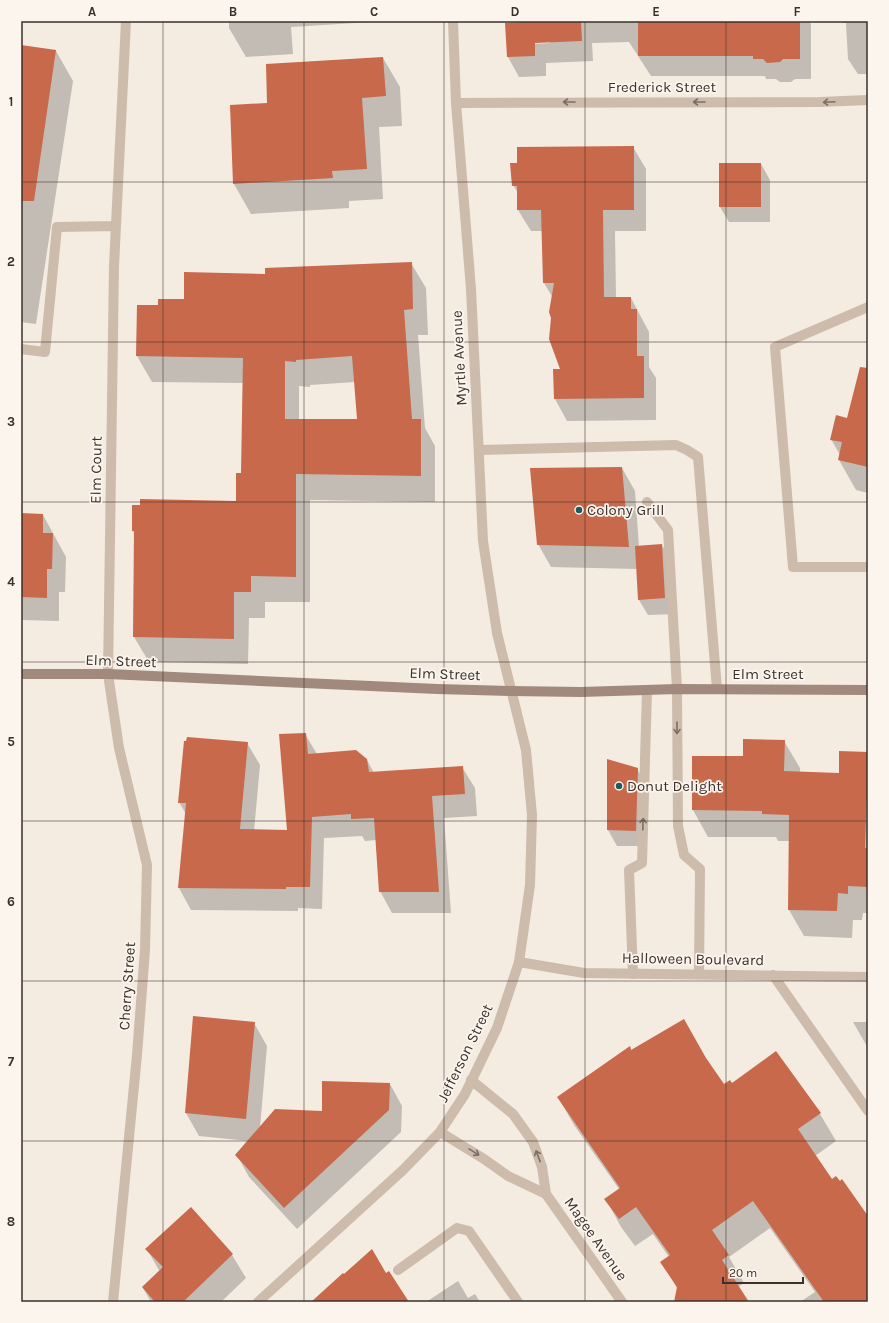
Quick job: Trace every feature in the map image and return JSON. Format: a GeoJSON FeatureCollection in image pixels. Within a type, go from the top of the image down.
{"type":"FeatureCollection","features":[{"type":"Feature","properties":{"kind":"main road","name":"Elm Street"},"geometry":{"type":"LineString","coordinates":[[21,674],[108,674],[511,691],[581,692],[677,689],[868,690]]}},
{"type":"Feature","properties":{"kind":"street","name":"Elm Court"},"geometry":{"type":"LineString","coordinates":[[108,674],[114,266],[126,21]]}},
{"type":"Feature","properties":{"kind":"street","name":"Myrtle Avenue"},"geometry":{"type":"LineString","coordinates":[[453,21],[456,103],[471,289],[483,541],[497,632],[511,691]]}},
{"type":"Feature","properties":{"kind":"street","name":"Frederick Street"},"geometry":{"type":"LineString","coordinates":[[456,103],[820,102],[868,100]]}},
{"type":"Feature","properties":{"kind":"street"},"geometry":{"type":"LineString","coordinates":[[21,349],[45,352],[57,227],[116,226]]}},
{"type":"Feature","properties":{"kind":"street"},"geometry":{"type":"LineString","coordinates":[[868,307],[774,347],[793,567],[868,567]]}},
{"type":"Feature","properties":{"kind":"street"},"geometry":{"type":"LineString","coordinates":[[479,450],[676,445],[698,457],[717,689]]}},
{"type":"Feature","properties":{"kind":"street"},"geometry":{"type":"LineString","coordinates":[[647,502],[668,530],[677,689],[678,826],[684,855],[700,869],[699,974]]}},
{"type":"Feature","properties":{"kind":"street","name":"Cherry Street"},"geometry":{"type":"LineString","coordinates":[[108,674],[119,748],[147,865],[145,950],[137,1055],[113,1302]]}},
{"type":"Feature","properties":{"kind":"street"},"geometry":{"type":"LineString","coordinates":[[633,974],[629,870],[642,863],[647,690]]}},
{"type":"Feature","properties":{"kind":"street","name":"Jefferson Street"},"geometry":{"type":"LineString","coordinates":[[258,1302],[403,1170],[440,1132],[465,1094],[497,1028],[519,962],[530,885],[532,814],[526,750],[511,691]]}},
{"type":"Feature","properties":{"kind":"street","name":"Halloween Boulevard"},"geometry":{"type":"LineString","coordinates":[[519,962],[584,973],[868,976]]}},
{"type":"Feature","properties":{"kind":"street"},"geometry":{"type":"LineString","coordinates":[[773,975],[868,1111]]}},
{"type":"Feature","properties":{"kind":"street","name":"Magee Avenue"},"geometry":{"type":"LineString","coordinates":[[471,1080],[513,1114],[533,1142],[542,1167],[546,1194],[622,1302]]}},
{"type":"Feature","properties":{"kind":"street","name":"Magee Avenue"},"geometry":{"type":"LineString","coordinates":[[440,1132],[484,1159],[508,1176],[546,1194]]}},
{"type":"Feature","properties":{"kind":"street"},"geometry":{"type":"LineString","coordinates":[[398,1270],[457,1228],[469,1231],[518,1302]]}},
{"type":"Feature","properties":{"kind":"building"},"geometry":{"type":"Polygon","coordinates":[[[581,21],[582,41],[535,43],[535,56],[507,57],[505,23],[581,21]]]}},
{"type":"Feature","properties":{"kind":"building"},"geometry":{"type":"Polygon","coordinates":[[[638,21],[800,21],[800,59],[783,59],[780,62],[767,63],[763,59],[753,59],[753,56],[638,56],[638,21]]]}},
{"type":"Feature","properties":{"kind":"building"},"geometry":{"type":"Polygon","coordinates":[[[21,45],[56,50],[34,201],[21,201],[21,45]]]}},
{"type":"Feature","properties":{"kind":"building"},"geometry":{"type":"Polygon","coordinates":[[[383,57],[386,96],[362,98],[367,169],[332,171],[333,178],[233,184],[230,105],[267,103],[266,64],[383,57]]]}},
{"type":"Feature","properties":{"kind":"building"},"geometry":{"type":"Polygon","coordinates":[[[634,146],[634,210],[603,210],[604,297],[631,297],[631,309],[637,309],[637,356],[644,356],[644,398],[554,399],[553,369],[560,369],[549,339],[551,318],[549,312],[554,283],[543,283],[541,210],[517,210],[517,186],[512,186],[510,163],[517,163],[517,147],[634,146]]]}},
{"type":"Feature","properties":{"kind":"building"},"geometry":{"type":"Polygon","coordinates":[[[719,163],[761,163],[761,207],[719,207],[719,163]]]}},
{"type":"Feature","properties":{"kind":"building"},"geometry":{"type":"Polygon","coordinates":[[[412,262],[413,309],[404,310],[412,419],[421,419],[421,476],[296,474],[296,577],[251,576],[251,592],[234,592],[234,639],[133,637],[134,531],[132,531],[132,505],[140,505],[140,499],[236,501],[236,473],[241,473],[243,358],[136,356],[137,305],[158,305],[158,299],[184,299],[184,272],[265,274],[265,268],[412,262]],[[352,356],[296,360],[296,362],[285,361],[285,419],[357,419],[352,356]]]}},
{"type":"Feature","properties":{"kind":"building"},"geometry":{"type":"Polygon","coordinates":[[[860,367],[868,368],[868,467],[838,460],[842,442],[830,440],[836,415],[847,418],[860,367]]]}},
{"type":"Feature","properties":{"kind":"building"},"geometry":{"type":"Polygon","coordinates":[[[622,467],[629,547],[537,545],[530,468],[622,467]]]}},
{"type":"Feature","properties":{"kind":"building"},"geometry":{"type":"Polygon","coordinates":[[[21,513],[43,514],[43,533],[53,533],[52,569],[47,569],[47,598],[21,597],[21,513]]]}},
{"type":"Feature","properties":{"kind":"building"},"geometry":{"type":"Polygon","coordinates":[[[662,544],[665,598],[638,600],[635,546],[662,544]]]}},
{"type":"Feature","properties":{"kind":"building"},"geometry":{"type":"Polygon","coordinates":[[[306,733],[308,754],[356,750],[367,759],[369,772],[463,766],[465,794],[432,796],[439,892],[379,892],[374,818],[351,819],[351,814],[312,817],[310,887],[286,887],[286,889],[178,888],[186,803],[178,803],[184,741],[186,741],[187,737],[248,742],[240,829],[287,830],[279,734],[306,733]]]}},
{"type":"Feature","properties":{"kind":"building"},"geometry":{"type":"Polygon","coordinates":[[[743,739],[785,740],[784,771],[839,773],[839,751],[868,752],[865,848],[868,848],[868,887],[848,886],[848,894],[838,893],[837,911],[788,910],[789,815],[762,814],[762,811],[692,810],[692,756],[743,756],[743,739]]]}},
{"type":"Feature","properties":{"kind":"building"},"geometry":{"type":"Polygon","coordinates":[[[607,759],[638,768],[636,831],[607,830],[607,759]]]}},
{"type":"Feature","properties":{"kind":"building"},"geometry":{"type":"Polygon","coordinates":[[[193,1016],[255,1022],[246,1119],[185,1113],[193,1016]]]}},
{"type":"Feature","properties":{"kind":"building"},"geometry":{"type":"Polygon","coordinates":[[[684,1019],[706,1058],[724,1084],[730,1080],[732,1083],[776,1051],[821,1113],[798,1129],[832,1179],[836,1176],[840,1181],[842,1179],[868,1216],[868,1302],[824,1302],[753,1201],[712,1230],[729,1255],[722,1260],[749,1302],[674,1302],[677,1287],[660,1262],[670,1255],[636,1207],[619,1219],[604,1199],[620,1188],[557,1097],[630,1046],[631,1050],[684,1019]]]}},
{"type":"Feature","properties":{"kind":"building"},"geometry":{"type":"Polygon","coordinates":[[[322,1081],[390,1083],[389,1110],[284,1208],[235,1155],[275,1109],[322,1111],[322,1081]]]}},
{"type":"Feature","properties":{"kind":"building"},"geometry":{"type":"Polygon","coordinates":[[[191,1207],[233,1254],[183,1302],[155,1302],[142,1287],[163,1267],[145,1249],[191,1207]]]}},
{"type":"Feature","properties":{"kind":"building"},"geometry":{"type":"Polygon","coordinates":[[[372,1249],[386,1273],[389,1271],[409,1302],[311,1302],[343,1273],[344,1274],[372,1249]]]}},
{"type":"Feature","properties":{"kind":"place","name":"Colony Grill"},"geometry":{"type":"Point","coordinates":[579,510]}},
{"type":"Feature","properties":{"kind":"place","name":"Donut Delight"},"geometry":{"type":"Point","coordinates":[619,786]}}]}
